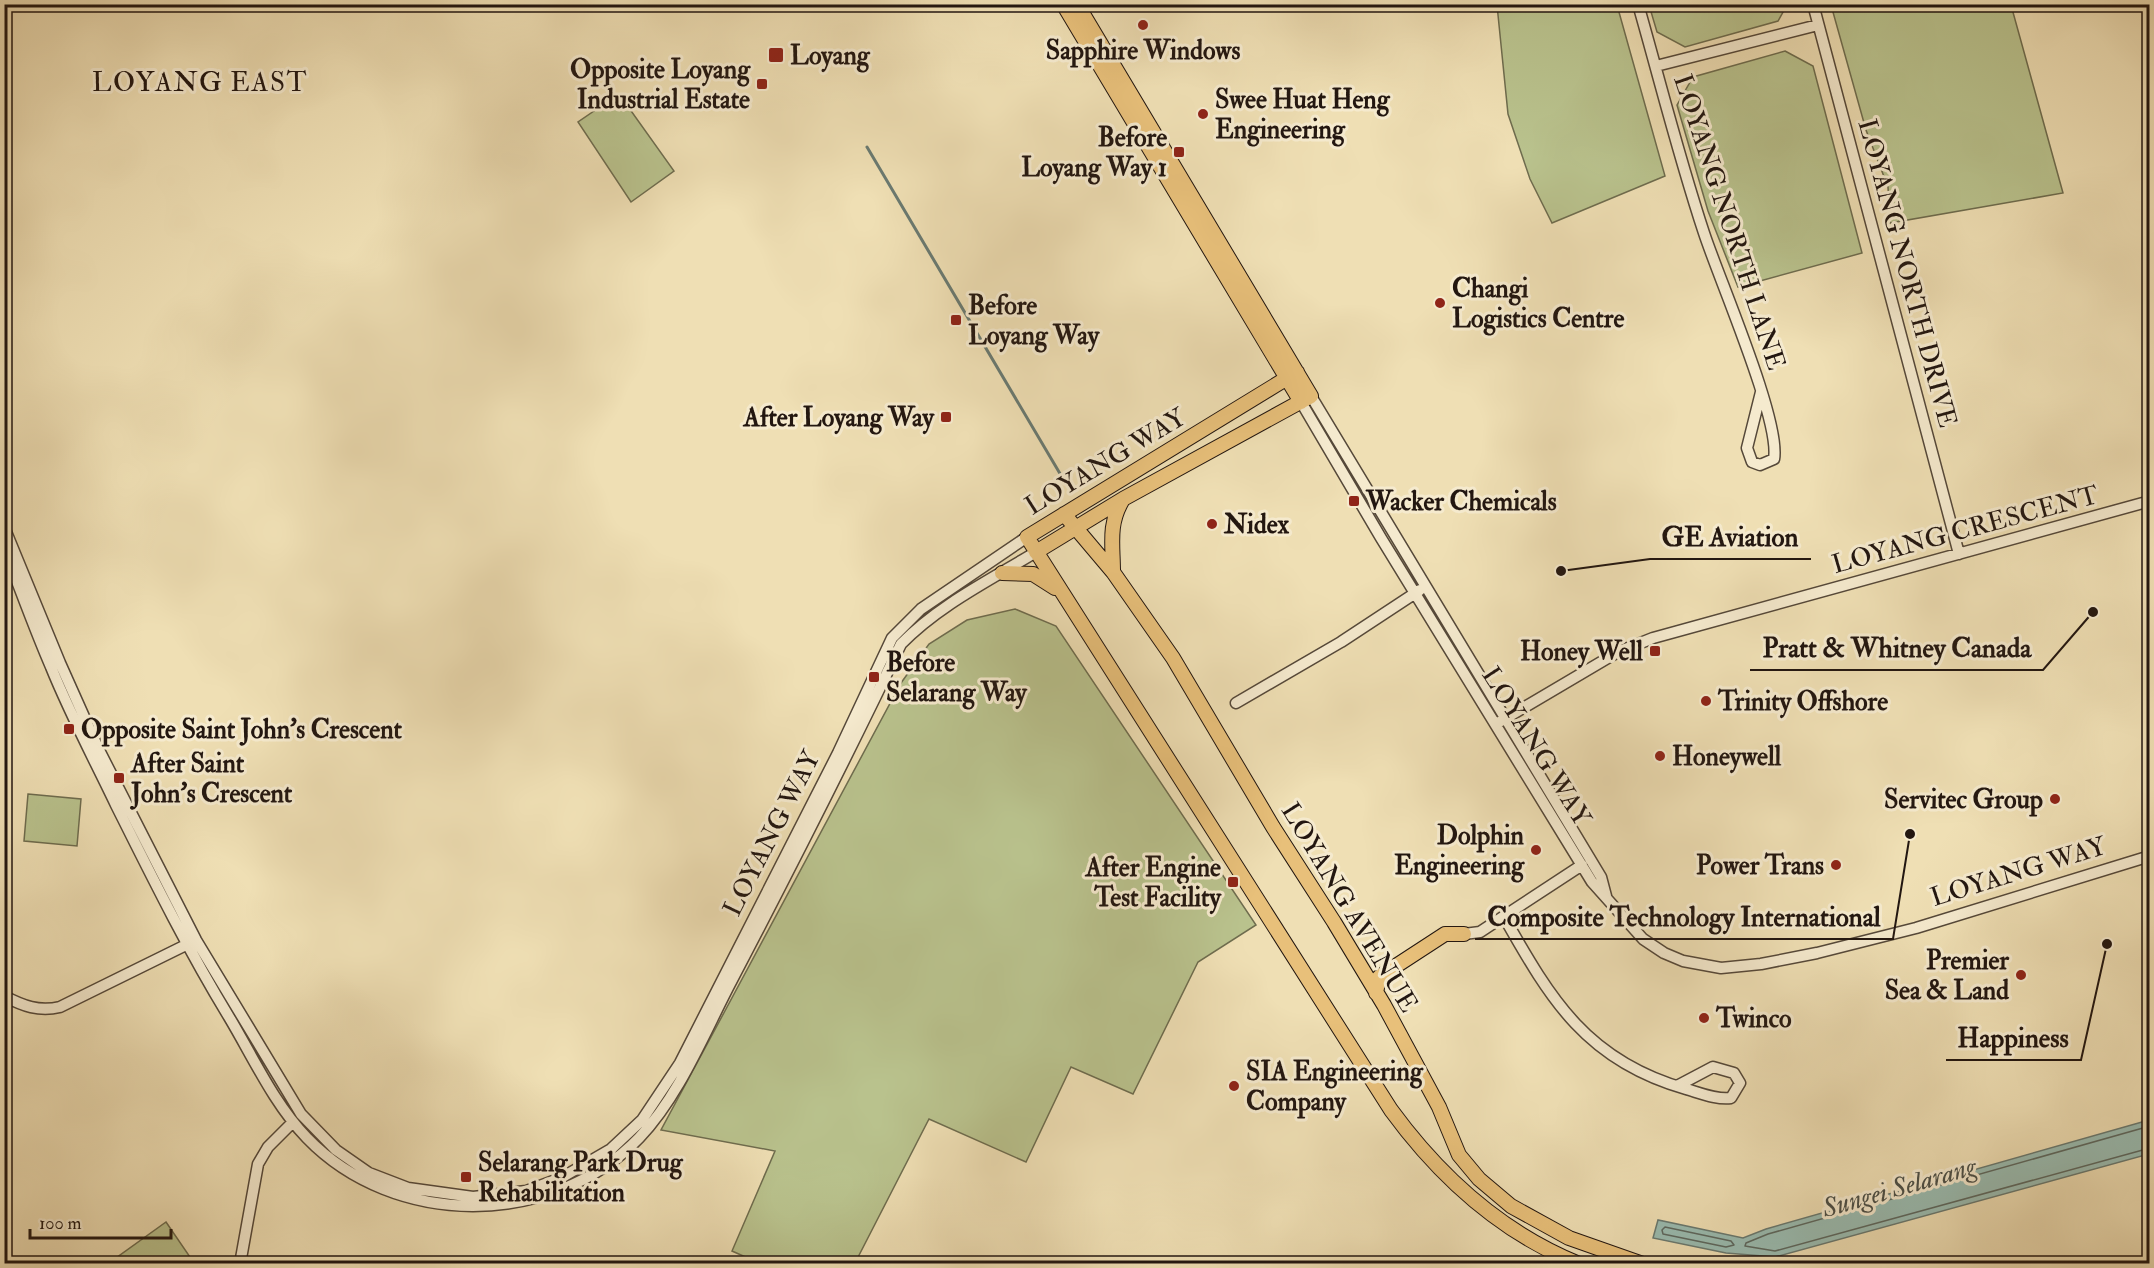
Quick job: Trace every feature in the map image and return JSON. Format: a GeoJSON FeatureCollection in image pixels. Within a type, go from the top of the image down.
{"type":"FeatureCollection","features":[{"type":"Feature","properties":{"kind":"main road","name":"LOYANG WAY"},"geometry":{"type":"LineString","coordinates":[[1063,4],[1292,375]]}},
{"type":"Feature","properties":{"kind":"main road","name":"LOYANG WAY"},"geometry":{"type":"LineString","coordinates":[[1036,552],[1124,499],[1306,399],[1077,4]]}},
{"type":"Feature","properties":{"kind":"main road","name":"LOYANG WAY"},"geometry":{"type":"LineString","coordinates":[[1027,537],[1292,375]]}},
{"type":"Feature","properties":{"kind":"main road"},"geometry":{"type":"LineString","coordinates":[[1113,572],[1111,530],[1114,515],[1124,499]]}},
{"type":"Feature","properties":{"kind":"main road","name":"LOYANG AVENUE"},"geometry":{"type":"LineString","coordinates":[[1064,514],[1113,572],[1173,658],[1273,827],[1376,993],[1439,1107],[1459,1155],[1479,1179],[1511,1206],[1569,1238],[1643,1263]]}},
{"type":"Feature","properties":{"kind":"main road"},"geometry":{"type":"LineString","coordinates":[[1027,537],[1411,1138],[1449,1180],[1493,1216],[1527,1237],[1579,1263]]}},
{"type":"Feature","properties":{"kind":"main road"},"geometry":{"type":"LineString","coordinates":[[1002,573],[1033,574],[1062,593]]}},
{"type":"Feature","properties":{"kind":"main road"},"geometry":{"type":"LineString","coordinates":[[1376,993],[1379,977],[1445,934],[1464,934]]}},
{"type":"Feature","properties":{"kind":"street","name":"LOYANG NORTH LANE"},"geometry":{"type":"LineString","coordinates":[[1638,4],[1704,233],[1761,393],[1777,447],[1774,459],[1760,465],[1752,462],[1748,448],[1761,393]]}},
{"type":"Feature","properties":{"kind":"street","name":"LOYANG NORTH DRIVE"},"geometry":{"type":"LineString","coordinates":[[1813,4],[1959,554]]}},
{"type":"Feature","properties":{"kind":"street","name":"LOYANG NORTH LANE"},"geometry":{"type":"LineString","coordinates":[[1656,66],[1818,25]]}},
{"type":"Feature","properties":{"kind":"street","name":"LOYANG WAY"},"geometry":{"type":"LineString","coordinates":[[1306,399],[1422,581],[1592,882],[1607,897],[1621,918],[1643,939],[1664,953],[1700,965],[1740,967],[1817,953],[1916,928],[2150,856]]}},
{"type":"Feature","properties":{"kind":"street","name":"LOYANG WAY"},"geometry":{"type":"LineString","coordinates":[[1306,399],[1416,594],[1585,851],[1598,872],[1607,897]]}},
{"type":"Feature","properties":{"kind":"street","name":"LOYANG CRESCENT"},"geometry":{"type":"LineString","coordinates":[[1500,722],[1618,652],[1653,638],[2150,501]]}},
{"type":"Feature","properties":{"kind":"street"},"geometry":{"type":"LineString","coordinates":[[4,527],[98,748],[196,940],[297,1118]]}},
{"type":"Feature","properties":{"kind":"street","name":"LOYANG WAY"},"geometry":{"type":"LineString","coordinates":[[297,1118],[369,1173],[408,1188],[456,1196],[510,1194],[543,1185],[579,1170],[611,1149],[642,1120],[680,1063],[838,753],[892,638],[921,609],[1027,537]]}},
{"type":"Feature","properties":{"kind":"street"},"geometry":{"type":"LineString","coordinates":[[4,548],[51,668],[186,945],[297,1118]]}},
{"type":"Feature","properties":{"kind":"street","name":"LOYANG WAY"},"geometry":{"type":"LineString","coordinates":[[297,1118],[305,1136],[328,1157],[366,1180],[410,1198],[458,1207],[495,1206],[547,1195],[581,1180],[622,1153],[656,1118],[681,1077],[828,793],[901,644],[932,617],[1036,552]]}},
{"type":"Feature","properties":{"kind":"street"},"geometry":{"type":"LineString","coordinates":[[1236,703],[1416,594],[1422,581]]}},
{"type":"Feature","properties":{"kind":"street"},"geometry":{"type":"LineString","coordinates":[[1464,934],[1480,932],[1582,865],[1585,851]]}},
{"type":"Feature","properties":{"kind":"street"},"geometry":{"type":"LineString","coordinates":[[1582,865],[1598,872]]}},
{"type":"Feature","properties":{"kind":"street"},"geometry":{"type":"LineString","coordinates":[[1504,917],[1557,1004],[1591,1039],[1623,1062],[1677,1086],[1726,1099],[1736,1094],[1740,1083],[1734,1073],[1713,1067],[1677,1086]]}},
{"type":"Feature","properties":{"kind":"street"},"geometry":{"type":"LineString","coordinates":[[4,996],[18,1004],[38,1009],[60,1007],[196,940]]}},
{"type":"Feature","properties":{"kind":"street"},"geometry":{"type":"LineString","coordinates":[[240,1263],[258,1164],[268,1147],[297,1118]]}},
{"type":"Feature","properties":{"kind":"green space"},"geometry":{"type":"Polygon","coordinates":[[[1649,4],[1787,5],[1778,21],[1685,47],[1657,32],[1649,4]]]}},
{"type":"Feature","properties":{"kind":"green space"},"geometry":{"type":"Polygon","coordinates":[[[1497,5],[1617,5],[1665,176],[1552,223],[1530,179],[1508,114],[1497,5]]]}},
{"type":"Feature","properties":{"kind":"green space"},"geometry":{"type":"Polygon","coordinates":[[[1831,5],[2011,5],[2063,193],[1890,223],[1888,187],[1866,130],[1831,5]]]}},
{"type":"Feature","properties":{"kind":"green space"},"geometry":{"type":"Polygon","coordinates":[[[1785,51],[1813,66],[1862,253],[1738,287],[1708,211],[1677,105],[1693,77],[1785,51]]]}},
{"type":"Feature","properties":{"kind":"green space"},"geometry":{"type":"Polygon","coordinates":[[[619,94],[674,171],[631,202],[578,122],[619,94]]]}},
{"type":"Feature","properties":{"kind":"green space"},"geometry":{"type":"Polygon","coordinates":[[[1015,609],[1056,626],[1256,925],[1198,962],[1133,1094],[1071,1067],[1026,1162],[929,1119],[855,1263],[759,1263],[732,1251],[775,1151],[661,1130],[901,683],[929,644],[967,620],[1015,609]]]}},
{"type":"Feature","properties":{"kind":"green space"},"geometry":{"type":"Polygon","coordinates":[[[28,794],[81,799],[77,846],[24,841],[28,794]]]}},
{"type":"Feature","properties":{"kind":"green space"},"geometry":{"type":"Polygon","coordinates":[[[166,1222],[190,1257],[182,1263],[120,1263],[116,1258],[166,1222]]]}},
{"type":"Feature","properties":{"kind":"water"},"geometry":{"type":"Polygon","coordinates":[[[2149,1120],[2149,1154],[1775,1257],[1726,1253],[1653,1238],[1658,1220],[1743,1238],[1766,1229],[2149,1120]]]}},
{"type":"Feature","properties":{"kind":"waterway"},"geometry":{"type":"LineString","coordinates":[[867,147],[1062,477]]}},
{"type":"Feature","properties":{"kind":"place","name":"Sapphire Windows"},"geometry":{"type":"Point","coordinates":[1143,25]}},
{"type":"Feature","properties":{"kind":"place","name":"Loyang"},"geometry":{"type":"Point","coordinates":[776,55]}},
{"type":"Feature","properties":{"kind":"place","name":"Opposite Loyang Industrial Estate"},"geometry":{"type":"Point","coordinates":[762,84]}},
{"type":"Feature","properties":{"kind":"place","name":"Swee Huat Heng Engineering"},"geometry":{"type":"Point","coordinates":[1203,114]}},
{"type":"Feature","properties":{"kind":"place","name":"Before Loyang Way 1"},"geometry":{"type":"Point","coordinates":[1179,152]}},
{"type":"Feature","properties":{"kind":"place","name":"Changi Logistics Centre"},"geometry":{"type":"Point","coordinates":[1440,303]}},
{"type":"Feature","properties":{"kind":"place","name":"Before Loyang Way"},"geometry":{"type":"Point","coordinates":[956,320]}},
{"type":"Feature","properties":{"kind":"place","name":"After Loyang Way"},"geometry":{"type":"Point","coordinates":[946,417]}},
{"type":"Feature","properties":{"kind":"place","name":"Wacker Chemicals"},"geometry":{"type":"Point","coordinates":[1354,501]}},
{"type":"Feature","properties":{"kind":"place","name":"Nidex"},"geometry":{"type":"Point","coordinates":[1212,524]}},
{"type":"Feature","properties":{"kind":"place","name":"GE Aviation"},"geometry":{"type":"Point","coordinates":[1561,571]}},
{"type":"Feature","properties":{"kind":"place","name":"Pratt & Whitney Canada"},"geometry":{"type":"Point","coordinates":[2093,612]}},
{"type":"Feature","properties":{"kind":"place","name":"Honey Well"},"geometry":{"type":"Point","coordinates":[1655,651]}},
{"type":"Feature","properties":{"kind":"place","name":"Before Selarang Way"},"geometry":{"type":"Point","coordinates":[874,677]}},
{"type":"Feature","properties":{"kind":"place","name":"Trinity Offshore"},"geometry":{"type":"Point","coordinates":[1706,701]}},
{"type":"Feature","properties":{"kind":"place","name":"Opposite Saint John's Crescent"},"geometry":{"type":"Point","coordinates":[69,729]}},
{"type":"Feature","properties":{"kind":"place","name":"Honeywell"},"geometry":{"type":"Point","coordinates":[1660,756]}},
{"type":"Feature","properties":{"kind":"place","name":"After Saint John's Crescent"},"geometry":{"type":"Point","coordinates":[119,778]}},
{"type":"Feature","properties":{"kind":"place","name":"Servitec Group"},"geometry":{"type":"Point","coordinates":[2055,799]}},
{"type":"Feature","properties":{"kind":"place","name":"Composite Technology International"},"geometry":{"type":"Point","coordinates":[1910,834]}},
{"type":"Feature","properties":{"kind":"place","name":"Dolphin Engineering"},"geometry":{"type":"Point","coordinates":[1536,850]}},
{"type":"Feature","properties":{"kind":"place","name":"Power Trans"},"geometry":{"type":"Point","coordinates":[1836,865]}},
{"type":"Feature","properties":{"kind":"place","name":"After Engine Test Facility"},"geometry":{"type":"Point","coordinates":[1233,882]}},
{"type":"Feature","properties":{"kind":"place","name":"Happiness"},"geometry":{"type":"Point","coordinates":[2107,944]}},
{"type":"Feature","properties":{"kind":"place","name":"Premier Sea & Land"},"geometry":{"type":"Point","coordinates":[2021,975]}},
{"type":"Feature","properties":{"kind":"place","name":"Twinco"},"geometry":{"type":"Point","coordinates":[1704,1018]}},
{"type":"Feature","properties":{"kind":"place","name":"SIA Engineering Company"},"geometry":{"type":"Point","coordinates":[1234,1086]}},
{"type":"Feature","properties":{"kind":"place","name":"Selarang Park Drug Rehabilitation"},"geometry":{"type":"Point","coordinates":[466,1177]}},
{"type":"Feature","properties":{"kind":"district","name":"LOYANG EAST"},"geometry":{"type":"Point","coordinates":[200,82]}},
{"type":"Feature","properties":{"kind":"water label","name":"Sungei Selarang"},"geometry":{"type":"Point","coordinates":[1899,1187]}}]}
